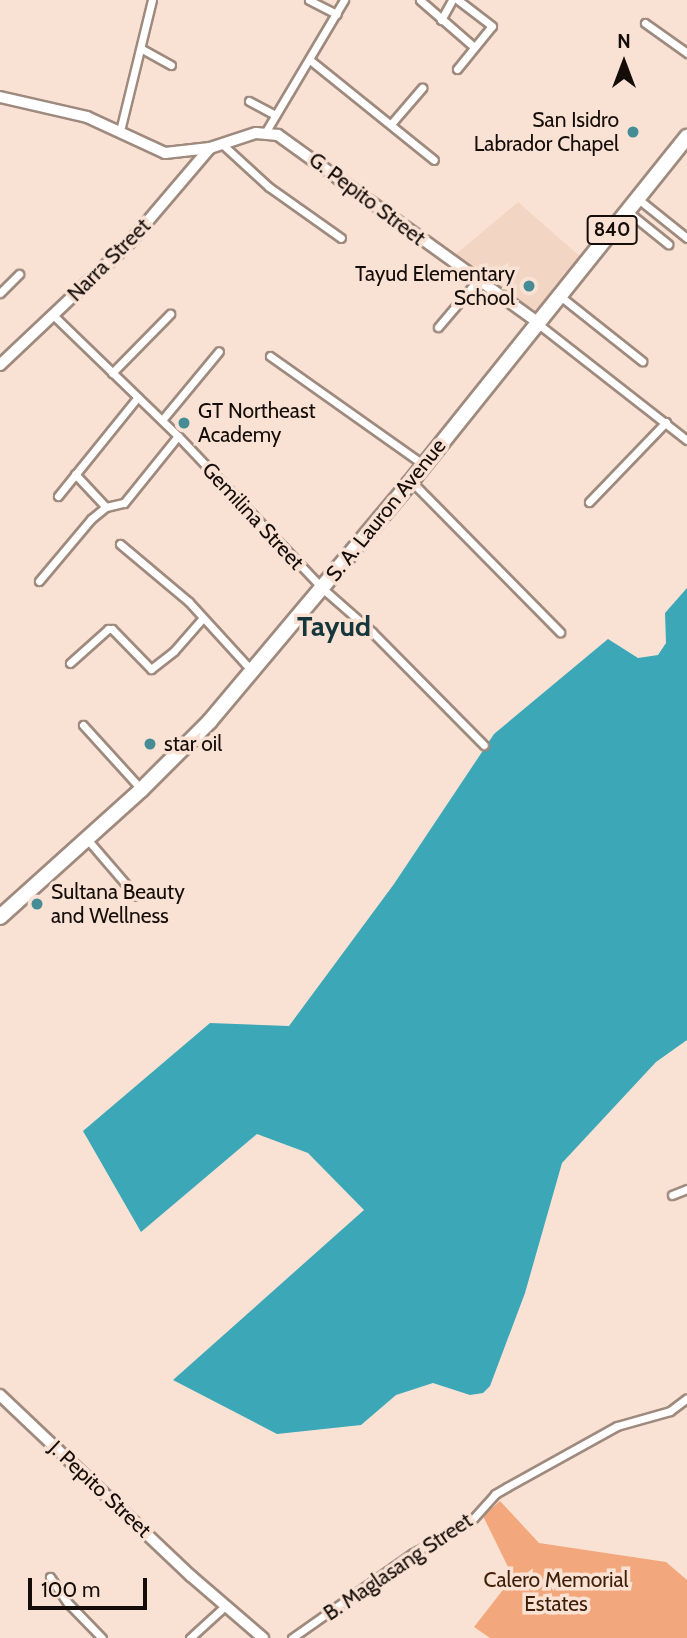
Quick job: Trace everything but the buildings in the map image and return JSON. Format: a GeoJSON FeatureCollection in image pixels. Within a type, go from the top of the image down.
{"type":"FeatureCollection","features":[{"type":"Feature","properties":{"kind":"highway","name":"S. A. Lauron Avenue"},"geometry":{"type":"LineString","coordinates":[[0,917],[141,790],[210,722],[411,481],[687,137]]}},
{"type":"Feature","properties":{"kind":"street"},"geometry":{"type":"LineString","coordinates":[[120,131],[152,0]]}},
{"type":"Feature","properties":{"kind":"street"},"geometry":{"type":"LineString","coordinates":[[309,0],[337,14]]}},
{"type":"Feature","properties":{"kind":"street"},"geometry":{"type":"LineString","coordinates":[[0,97],[87,117],[164,153],[210,148],[265,133],[344,0]]}},
{"type":"Feature","properties":{"kind":"street"},"geometry":{"type":"LineString","coordinates":[[420,0],[474,47]]}},
{"type":"Feature","properties":{"kind":"street"},"geometry":{"type":"LineString","coordinates":[[441,20],[452,0]]}},
{"type":"Feature","properties":{"kind":"street"},"geometry":{"type":"LineString","coordinates":[[457,69],[491,24],[458,0]]}},
{"type":"Feature","properties":{"kind":"street"},"geometry":{"type":"LineString","coordinates":[[645,23],[687,53]]}},
{"type":"Feature","properties":{"kind":"street"},"geometry":{"type":"LineString","coordinates":[[142,49],[171,65]]}},
{"type":"Feature","properties":{"kind":"street"},"geometry":{"type":"LineString","coordinates":[[310,60],[434,160]]}},
{"type":"Feature","properties":{"kind":"street"},"geometry":{"type":"LineString","coordinates":[[391,124],[422,88]]}},
{"type":"Feature","properties":{"kind":"street"},"geometry":{"type":"LineString","coordinates":[[249,101],[275,115]]}},
{"type":"Feature","properties":{"kind":"street","name":"G. Pepito Street"},"geometry":{"type":"LineString","coordinates":[[265,133],[291,142],[537,322],[687,440]]}},
{"type":"Feature","properties":{"kind":"street"},"geometry":{"type":"LineString","coordinates":[[222,144],[269,187],[341,238]]}},
{"type":"Feature","properties":{"kind":"street","name":"Narra Street"},"geometry":{"type":"LineString","coordinates":[[0,365],[130,242],[210,148]]}},
{"type":"Feature","properties":{"kind":"street"},"geometry":{"type":"LineString","coordinates":[[637,198],[687,238]]}},
{"type":"Feature","properties":{"kind":"street"},"geometry":{"type":"LineString","coordinates":[[627,211],[668,244]]}},
{"type":"Feature","properties":{"kind":"street"},"geometry":{"type":"LineString","coordinates":[[0,293],[19,274]]}},
{"type":"Feature","properties":{"kind":"street"},"geometry":{"type":"LineString","coordinates":[[438,327],[478,280]]}},
{"type":"Feature","properties":{"kind":"street"},"geometry":{"type":"LineString","coordinates":[[560,296],[642,361]]}},
{"type":"Feature","properties":{"kind":"street"},"geometry":{"type":"LineString","coordinates":[[112,373],[170,314]]}},
{"type":"Feature","properties":{"kind":"street","name":"Gemilina Street"},"geometry":{"type":"LineString","coordinates":[[53,315],[178,436],[321,588],[372,632],[484,745]]}},
{"type":"Feature","properties":{"kind":"street"},"geometry":{"type":"LineString","coordinates":[[162,420],[219,351]]}},
{"type":"Feature","properties":{"kind":"street"},"geometry":{"type":"LineString","coordinates":[[270,356],[424,465]]}},
{"type":"Feature","properties":{"kind":"street"},"geometry":{"type":"LineString","coordinates":[[58,496],[138,397]]}},
{"type":"Feature","properties":{"kind":"street"},"geometry":{"type":"LineString","coordinates":[[589,502],[666,422]]}},
{"type":"Feature","properties":{"kind":"street"},"geometry":{"type":"LineString","coordinates":[[39,582],[91,519],[106,507],[124,503],[178,436]]}},
{"type":"Feature","properties":{"kind":"street"},"geometry":{"type":"LineString","coordinates":[[75,474],[106,507]]}},
{"type":"Feature","properties":{"kind":"street"},"geometry":{"type":"LineString","coordinates":[[411,481],[560,632]]}},
{"type":"Feature","properties":{"kind":"street"},"geometry":{"type":"LineString","coordinates":[[120,544],[189,602],[253,672]]}},
{"type":"Feature","properties":{"kind":"street"},"geometry":{"type":"LineString","coordinates":[[70,663],[108,629],[112,629],[151,669],[174,651],[202,619]]}},
{"type":"Feature","properties":{"kind":"street"},"geometry":{"type":"LineString","coordinates":[[83,725],[141,790]]}},
{"type":"Feature","properties":{"kind":"street"},"geometry":{"type":"LineString","coordinates":[[87,839],[136,896]]}},
{"type":"Feature","properties":{"kind":"street"},"geometry":{"type":"LineString","coordinates":[[672,1195],[687,1189]]}},
{"type":"Feature","properties":{"kind":"street","name":"J. Pepito Street"},"geometry":{"type":"LineString","coordinates":[[0,1395],[225,1606],[263,1638]]}},
{"type":"Feature","properties":{"kind":"street","name":"B. Maglasang Street"},"geometry":{"type":"LineString","coordinates":[[292,1638],[413,1553],[471,1521],[507,1487],[617,1426],[670,1411],[687,1398]]}},
{"type":"Feature","properties":{"kind":"street"},"geometry":{"type":"LineString","coordinates":[[50,1577],[67,1602],[102,1638]]}},
{"type":"Feature","properties":{"kind":"street"},"geometry":{"type":"LineString","coordinates":[[190,1638],[225,1606]]}},
{"type":"Feature","properties":{"kind":"shaded area","name":"Tayud Elementary School"},"geometry":{"type":"Polygon","coordinates":[[[518,202],[582,258],[537,315],[455,255],[518,202]]]}},
{"type":"Feature","properties":{"kind":"green space","name":"Calero Memorial Estates"},"geometry":{"type":"Polygon","coordinates":[[[500,1501],[539,1543],[666,1562],[687,1580],[687,1638],[490,1638],[474,1627],[513,1577],[483,1516],[500,1501]]]}},
{"type":"Feature","properties":{"kind":"water"},"geometry":{"type":"Polygon","coordinates":[[[687,588],[687,1040],[656,1062],[562,1163],[525,1293],[490,1386],[483,1393],[470,1395],[433,1383],[396,1395],[361,1425],[277,1434],[173,1380],[364,1210],[308,1153],[257,1134],[141,1232],[83,1131],[210,1023],[289,1026],[394,884],[494,734],[608,639],[638,658],[658,655],[666,643],[665,613],[687,588]]]}},
{"type":"Feature","properties":{"kind":"place","name":"San Isidro Labrador Chapel"},"geometry":{"type":"Point","coordinates":[633,132]}},
{"type":"Feature","properties":{"kind":"place","name":"Tayud Elementary School"},"geometry":{"type":"Point","coordinates":[529,286]}},
{"type":"Feature","properties":{"kind":"place","name":"GT Northeast Academy"},"geometry":{"type":"Point","coordinates":[184,423]}},
{"type":"Feature","properties":{"kind":"place","name":"star oil"},"geometry":{"type":"Point","coordinates":[150,744]}},
{"type":"Feature","properties":{"kind":"place","name":"Sultana Beauty and Wellness"},"geometry":{"type":"Point","coordinates":[37,904]}},
{"type":"Feature","properties":{"kind":"district","name":"Tayud"},"geometry":{"type":"Point","coordinates":[334,626]}}]}
